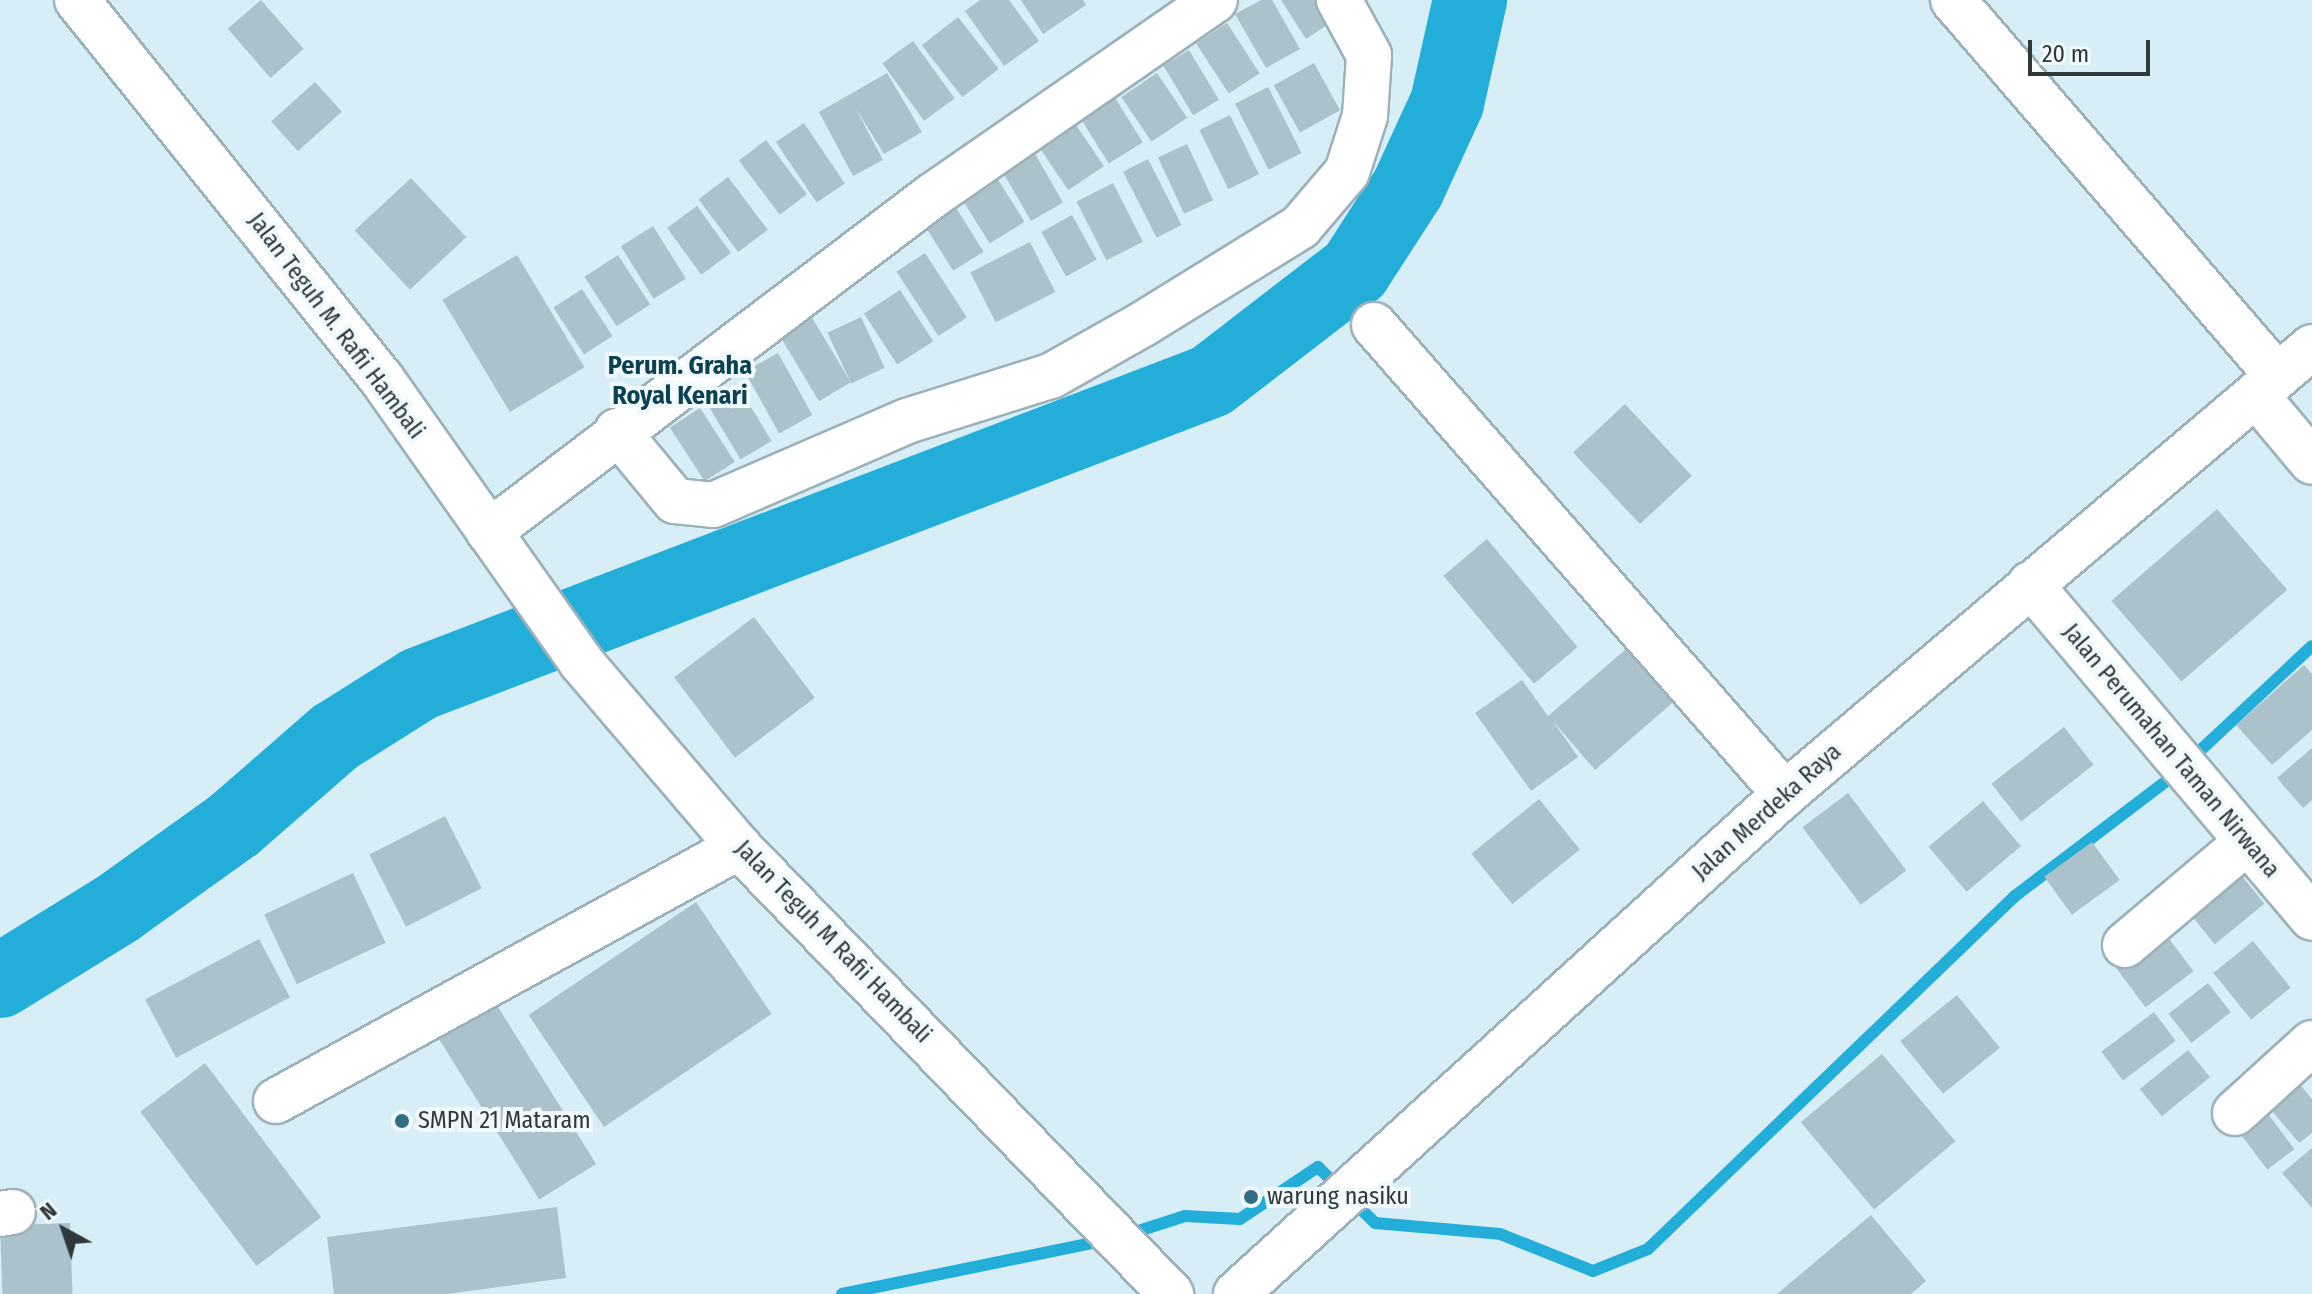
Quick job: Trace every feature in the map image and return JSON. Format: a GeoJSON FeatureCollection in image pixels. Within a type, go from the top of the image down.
{"type":"FeatureCollection","features":[{"type":"Feature","properties":{"kind":"street","name":"Jalan Teguh M. Rafii Hambali"},"geometry":{"type":"LineString","coordinates":[[77,0],[381,378],[581,662]]}},
{"type":"Feature","properties":{"kind":"street"},"geometry":{"type":"LineString","coordinates":[[497,545],[617,431],[932,196],[1215,0]]}},
{"type":"Feature","properties":{"kind":"street"},"geometry":{"type":"LineString","coordinates":[[617,431],[675,501],[713,505],[907,421],[1051,376],[1143,324],[1300,227],[1347,172],[1365,116],[1369,55],[1339,0]]}},
{"type":"Feature","properties":{"kind":"street"},"geometry":{"type":"LineString","coordinates":[[1953,0],[2267,385],[2312,462]]}},
{"type":"Feature","properties":{"kind":"street"},"geometry":{"type":"LineString","coordinates":[[1374,325],[1785,794]]}},
{"type":"Feature","properties":{"kind":"street","name":"Jalan Merdeka Raya"},"geometry":{"type":"LineString","coordinates":[[1257,1284],[1356,1185],[1785,794],[2312,347]]}},
{"type":"Feature","properties":{"kind":"street","name":"Jalan Perumahan Taman Nirwana"},"geometry":{"type":"LineString","coordinates":[[2030,584],[2312,918]]}},
{"type":"Feature","properties":{"kind":"street","name":"Jalan Teguh M Rafii Hambali"},"geometry":{"type":"LineString","coordinates":[[581,662],[739,847],[1160,1281]]}},
{"type":"Feature","properties":{"kind":"street"},"geometry":{"type":"LineString","coordinates":[[2125,945],[2247,842]]}},
{"type":"Feature","properties":{"kind":"street"},"geometry":{"type":"LineString","coordinates":[[276,1101],[739,847]]}},
{"type":"Feature","properties":{"kind":"street"},"geometry":{"type":"LineString","coordinates":[[2235,1113],[2312,1043]]}},
{"type":"Feature","properties":{"kind":"building"},"geometry":{"type":"Polygon","coordinates":[[[261,0],[304,49],[270,78],[228,29],[261,0]]]}},
{"type":"Feature","properties":{"kind":"building"},"geometry":{"type":"Polygon","coordinates":[[[980,0],[1009,0],[1039,41],[1004,66],[965,11],[980,0]]]}},
{"type":"Feature","properties":{"kind":"building"},"geometry":{"type":"Polygon","coordinates":[[[1021,0],[1083,0],[1086,5],[1043,34],[1021,0]]]}},
{"type":"Feature","properties":{"kind":"building"},"geometry":{"type":"Polygon","coordinates":[[[1261,0],[1272,0],[1300,49],[1266,68],[1235,14],[1261,0]]]}},
{"type":"Feature","properties":{"kind":"building"},"geometry":{"type":"Polygon","coordinates":[[[1281,0],[1328,0],[1339,17],[1306,39],[1281,0]]]}},
{"type":"Feature","properties":{"kind":"building"},"geometry":{"type":"Polygon","coordinates":[[[958,17],[999,69],[962,97],[922,45],[958,17]]]}},
{"type":"Feature","properties":{"kind":"building"},"geometry":{"type":"Polygon","coordinates":[[[1227,23],[1260,73],[1229,93],[1196,43],[1227,23]]]}},
{"type":"Feature","properties":{"kind":"building"},"geometry":{"type":"Polygon","coordinates":[[[913,41],[955,98],[924,121],[882,63],[913,41]]]}},
{"type":"Feature","properties":{"kind":"building"},"geometry":{"type":"Polygon","coordinates":[[[1189,50],[1219,100],[1193,115],[1163,65],[1189,50]]]}},
{"type":"Feature","properties":{"kind":"building"},"geometry":{"type":"Polygon","coordinates":[[[1314,63],[1340,110],[1300,133],[1274,85],[1314,63]]]}},
{"type":"Feature","properties":{"kind":"building"},"geometry":{"type":"Polygon","coordinates":[[[887,73],[922,132],[884,154],[855,107],[883,160],[853,176],[819,112],[887,73]]]}},
{"type":"Feature","properties":{"kind":"building"},"geometry":{"type":"Polygon","coordinates":[[[1157,73],[1187,118],[1152,142],[1121,97],[1157,73]]]}},
{"type":"Feature","properties":{"kind":"building"},"geometry":{"type":"Polygon","coordinates":[[[315,82],[342,112],[298,151],[271,121],[315,82]]]}},
{"type":"Feature","properties":{"kind":"building"},"geometry":{"type":"Polygon","coordinates":[[[1268,87],[1302,153],[1269,170],[1235,104],[1268,87]]]}},
{"type":"Feature","properties":{"kind":"building"},"geometry":{"type":"Polygon","coordinates":[[[1112,93],[1143,142],[1109,163],[1078,114],[1112,93]]]}},
{"type":"Feature","properties":{"kind":"building"},"geometry":{"type":"Polygon","coordinates":[[[1230,115],[1259,174],[1228,189],[1199,130],[1230,115]]]}},
{"type":"Feature","properties":{"kind":"building"},"geometry":{"type":"Polygon","coordinates":[[[1072,119],[1104,166],[1068,190],[1036,143],[1072,119]]]}},
{"type":"Feature","properties":{"kind":"building"},"geometry":{"type":"Polygon","coordinates":[[[804,123],[845,184],[817,203],[776,142],[804,123]]]}},
{"type":"Feature","properties":{"kind":"building"},"geometry":{"type":"Polygon","coordinates":[[[766,140],[807,194],[780,215],[739,160],[766,140]]]}},
{"type":"Feature","properties":{"kind":"building"},"geometry":{"type":"Polygon","coordinates":[[[1187,144],[1213,200],[1184,214],[1158,158],[1187,144]]]}},
{"type":"Feature","properties":{"kind":"building"},"geometry":{"type":"Polygon","coordinates":[[[1031,147],[1063,202],[1031,221],[999,166],[1031,147]]]}},
{"type":"Feature","properties":{"kind":"building"},"geometry":{"type":"Polygon","coordinates":[[[1148,159],[1182,225],[1157,238],[1123,172],[1148,159]]]}},
{"type":"Feature","properties":{"kind":"building"},"geometry":{"type":"Polygon","coordinates":[[[989,165],[1025,222],[990,244],[954,187],[989,165]]]}},
{"type":"Feature","properties":{"kind":"building"},"geometry":{"type":"Polygon","coordinates":[[[728,177],[768,230],[738,252],[698,199],[728,177]]]}},
{"type":"Feature","properties":{"kind":"building"},"geometry":{"type":"Polygon","coordinates":[[[411,178],[466,237],[410,290],[355,231],[411,178]]]}},
{"type":"Feature","properties":{"kind":"building"},"geometry":{"type":"Polygon","coordinates":[[[1113,183],[1143,242],[1106,260],[1076,202],[1113,183]]]}},
{"type":"Feature","properties":{"kind":"building"},"geometry":{"type":"Polygon","coordinates":[[[697,206],[731,253],[701,275],[667,228],[697,206]]]}},
{"type":"Feature","properties":{"kind":"building"},"geometry":{"type":"Polygon","coordinates":[[[955,206],[984,252],[953,271],[924,225],[955,206]]]}},
{"type":"Feature","properties":{"kind":"building"},"geometry":{"type":"Polygon","coordinates":[[[1072,215],[1097,260],[1066,277],[1041,232],[1072,215]]]}},
{"type":"Feature","properties":{"kind":"building"},"geometry":{"type":"Polygon","coordinates":[[[653,226],[686,279],[654,299],[621,246],[653,226]]]}},
{"type":"Feature","properties":{"kind":"building"},"geometry":{"type":"Polygon","coordinates":[[[1030,242],[1055,292],[996,322],[970,272],[1030,242]]]}},
{"type":"Feature","properties":{"kind":"building"},"geometry":{"type":"Polygon","coordinates":[[[925,253],[967,318],[938,336],[896,272],[925,253]]]}},
{"type":"Feature","properties":{"kind":"building"},"geometry":{"type":"Polygon","coordinates":[[[517,255],[584,367],[510,412],[442,300],[517,255]]]}},
{"type":"Feature","properties":{"kind":"building"},"geometry":{"type":"Polygon","coordinates":[[[618,255],[650,304],[617,326],[584,277],[618,255]]]}},
{"type":"Feature","properties":{"kind":"building"},"geometry":{"type":"Polygon","coordinates":[[[582,289],[612,336],[584,354],[553,308],[582,289]]]}},
{"type":"Feature","properties":{"kind":"building"},"geometry":{"type":"Polygon","coordinates":[[[900,290],[933,341],[897,365],[864,313],[900,290]]]}},
{"type":"Feature","properties":{"kind":"building"},"geometry":{"type":"Polygon","coordinates":[[[808,311],[851,382],[819,401],[776,330],[808,311]]]}},
{"type":"Feature","properties":{"kind":"building"},"geometry":{"type":"Polygon","coordinates":[[[861,317],[885,368],[851,383],[827,333],[861,317]]]}},
{"type":"Feature","properties":{"kind":"building"},"geometry":{"type":"Polygon","coordinates":[[[778,353],[812,415],[779,434],[745,371],[778,353]]]}},
{"type":"Feature","properties":{"kind":"building"},"geometry":{"type":"Polygon","coordinates":[[[739,387],[771,441],[741,460],[708,406],[739,387]]]}},
{"type":"Feature","properties":{"kind":"building"},"geometry":{"type":"Polygon","coordinates":[[[1625,404],[1692,476],[1640,524],[1573,452],[1625,404]]]}},
{"type":"Feature","properties":{"kind":"building"},"geometry":{"type":"Polygon","coordinates":[[[700,408],[735,462],[705,481],[670,428],[700,408]]]}},
{"type":"Feature","properties":{"kind":"building"},"geometry":{"type":"Polygon","coordinates":[[[2217,509],[2287,590],[2182,682],[2111,601],[2217,509]]]}},
{"type":"Feature","properties":{"kind":"building"},"geometry":{"type":"Polygon","coordinates":[[[1487,539],[1578,647],[1534,684],[1443,576],[1487,539]]]}},
{"type":"Feature","properties":{"kind":"building"},"geometry":{"type":"Polygon","coordinates":[[[754,617],[815,698],[735,758],[674,677],[754,617]]]}},
{"type":"Feature","properties":{"kind":"building"},"geometry":{"type":"Polygon","coordinates":[[[1639,638],[1686,691],[1595,770],[1553,721],[1578,757],[1531,791],[1475,713],[1522,680],[1548,716],[1639,638]]]}},
{"type":"Feature","properties":{"kind":"building"},"geometry":{"type":"Polygon","coordinates":[[[2304,665],[2312,674],[2312,730],[2272,765],[2236,725],[2304,665]]]}},
{"type":"Feature","properties":{"kind":"building"},"geometry":{"type":"Polygon","coordinates":[[[2064,727],[2094,765],[2021,821],[1992,784],[2064,727]]]}},
{"type":"Feature","properties":{"kind":"building"},"geometry":{"type":"Polygon","coordinates":[[[2312,748],[2312,800],[2303,808],[2277,778],[2312,748]]]}},
{"type":"Feature","properties":{"kind":"building"},"geometry":{"type":"Polygon","coordinates":[[[1848,793],[1906,870],[1861,905],[1802,827],[1848,793]]]}},
{"type":"Feature","properties":{"kind":"building"},"geometry":{"type":"Polygon","coordinates":[[[1539,799],[1580,850],[1512,904],[1471,854],[1539,799]]]}},
{"type":"Feature","properties":{"kind":"building"},"geometry":{"type":"Polygon","coordinates":[[[1983,801],[2021,846],[1967,892],[1929,847],[1983,801]]]}},
{"type":"Feature","properties":{"kind":"building"},"geometry":{"type":"Polygon","coordinates":[[[445,816],[482,888],[406,927],[369,855],[445,816]]]}},
{"type":"Feature","properties":{"kind":"building"},"geometry":{"type":"Polygon","coordinates":[[[2092,842],[2120,880],[2072,915],[2044,877],[2092,842]]]}},
{"type":"Feature","properties":{"kind":"building"},"geometry":{"type":"Polygon","coordinates":[[[2233,865],[2264,904],[2215,944],[2183,905],[2233,865]]]}},
{"type":"Feature","properties":{"kind":"building"},"geometry":{"type":"Polygon","coordinates":[[[353,873],[386,943],[297,984],[264,914],[353,873]]]}},
{"type":"Feature","properties":{"kind":"building"},"geometry":{"type":"Polygon","coordinates":[[[696,902],[771,1014],[604,1127],[529,1015],[696,902]]]}},
{"type":"Feature","properties":{"kind":"building"},"geometry":{"type":"Polygon","coordinates":[[[2164,932],[2193,971],[2146,1007],[2116,968],[2164,932]]]}},
{"type":"Feature","properties":{"kind":"building"},"geometry":{"type":"Polygon","coordinates":[[[259,939],[290,997],[176,1058],[145,1000],[259,939]]]}},
{"type":"Feature","properties":{"kind":"building"},"geometry":{"type":"Polygon","coordinates":[[[2253,941],[2291,988],[2251,1020],[2213,973],[2253,941]]]}},
{"type":"Feature","properties":{"kind":"building"},"geometry":{"type":"Polygon","coordinates":[[[2208,983],[2231,1012],[2191,1043],[2169,1014],[2208,983]]]}},
{"type":"Feature","properties":{"kind":"building"},"geometry":{"type":"Polygon","coordinates":[[[488,991],[596,1164],[539,1200],[431,1027],[488,991]]]}},
{"type":"Feature","properties":{"kind":"building"},"geometry":{"type":"Polygon","coordinates":[[[1957,995],[2000,1048],[1943,1094],[1900,1041],[1957,995]]]}},
{"type":"Feature","properties":{"kind":"building"},"geometry":{"type":"Polygon","coordinates":[[[2154,1012],[2176,1041],[2123,1080],[2101,1052],[2154,1012]]]}},
{"type":"Feature","properties":{"kind":"building"},"geometry":{"type":"Polygon","coordinates":[[[2188,1050],[2210,1077],[2162,1116],[2140,1089],[2188,1050]]]}},
{"type":"Feature","properties":{"kind":"building"},"geometry":{"type":"Polygon","coordinates":[[[1882,1054],[1955,1141],[1874,1209],[1801,1122],[1882,1054]]]}},
{"type":"Feature","properties":{"kind":"building"},"geometry":{"type":"Polygon","coordinates":[[[205,1063],[321,1217],[256,1266],[140,1112],[205,1063]]]}},
{"type":"Feature","properties":{"kind":"building"},"geometry":{"type":"Polygon","coordinates":[[[2297,1081],[2312,1099],[2312,1133],[2299,1143],[2267,1105],[2297,1081]]]}},
{"type":"Feature","properties":{"kind":"building"},"geometry":{"type":"Polygon","coordinates":[[[2268,1114],[2294,1149],[2267,1170],[2241,1134],[2268,1114]]]}},
{"type":"Feature","properties":{"kind":"building"},"geometry":{"type":"Polygon","coordinates":[[[2312,1148],[2312,1208],[2282,1173],[2312,1148]]]}},
{"type":"Feature","properties":{"kind":"building"},"geometry":{"type":"Polygon","coordinates":[[[557,1207],[566,1278],[447,1294],[334,1294],[327,1237],[557,1207]]]}},
{"type":"Feature","properties":{"kind":"building"},"geometry":{"type":"Polygon","coordinates":[[[1871,1215],[1926,1281],[1911,1294],[1777,1294],[1871,1215]]]}},
{"type":"Feature","properties":{"kind":"building"},"geometry":{"type":"Polygon","coordinates":[[[70,1223],[72,1294],[2,1294],[0,1225],[70,1223]]]}},
{"type":"Feature","properties":{"kind":"waterway"},"geometry":{"type":"LineString","coordinates":[[0,981],[118,908],[234,825],[335,737],[419,684],[1211,381],[1355,270],[1408,188],[1447,103],[1470,0]]}},
{"type":"Feature","properties":{"kind":"waterway"},"geometry":{"type":"LineString","coordinates":[[1126,1235],[1185,1216],[1240,1219],[1318,1167],[1375,1223],[1500,1234],[1593,1271],[1648,1249],[2015,896],[2173,776],[2312,646]]}},
{"type":"Feature","properties":{"kind":"waterway"},"geometry":{"type":"LineString","coordinates":[[842,1294],[1108,1240]]}},
{"type":"Feature","properties":{"kind":"place","name":"SMPN 21 Mataram"},"geometry":{"type":"Point","coordinates":[402,1121]}},
{"type":"Feature","properties":{"kind":"place","name":"warung nasiku"},"geometry":{"type":"Point","coordinates":[1251,1197]}},
{"type":"Feature","properties":{"kind":"district","name":"Perum. Graha Royal Kenari"},"geometry":{"type":"Point","coordinates":[680,381]}}]}
